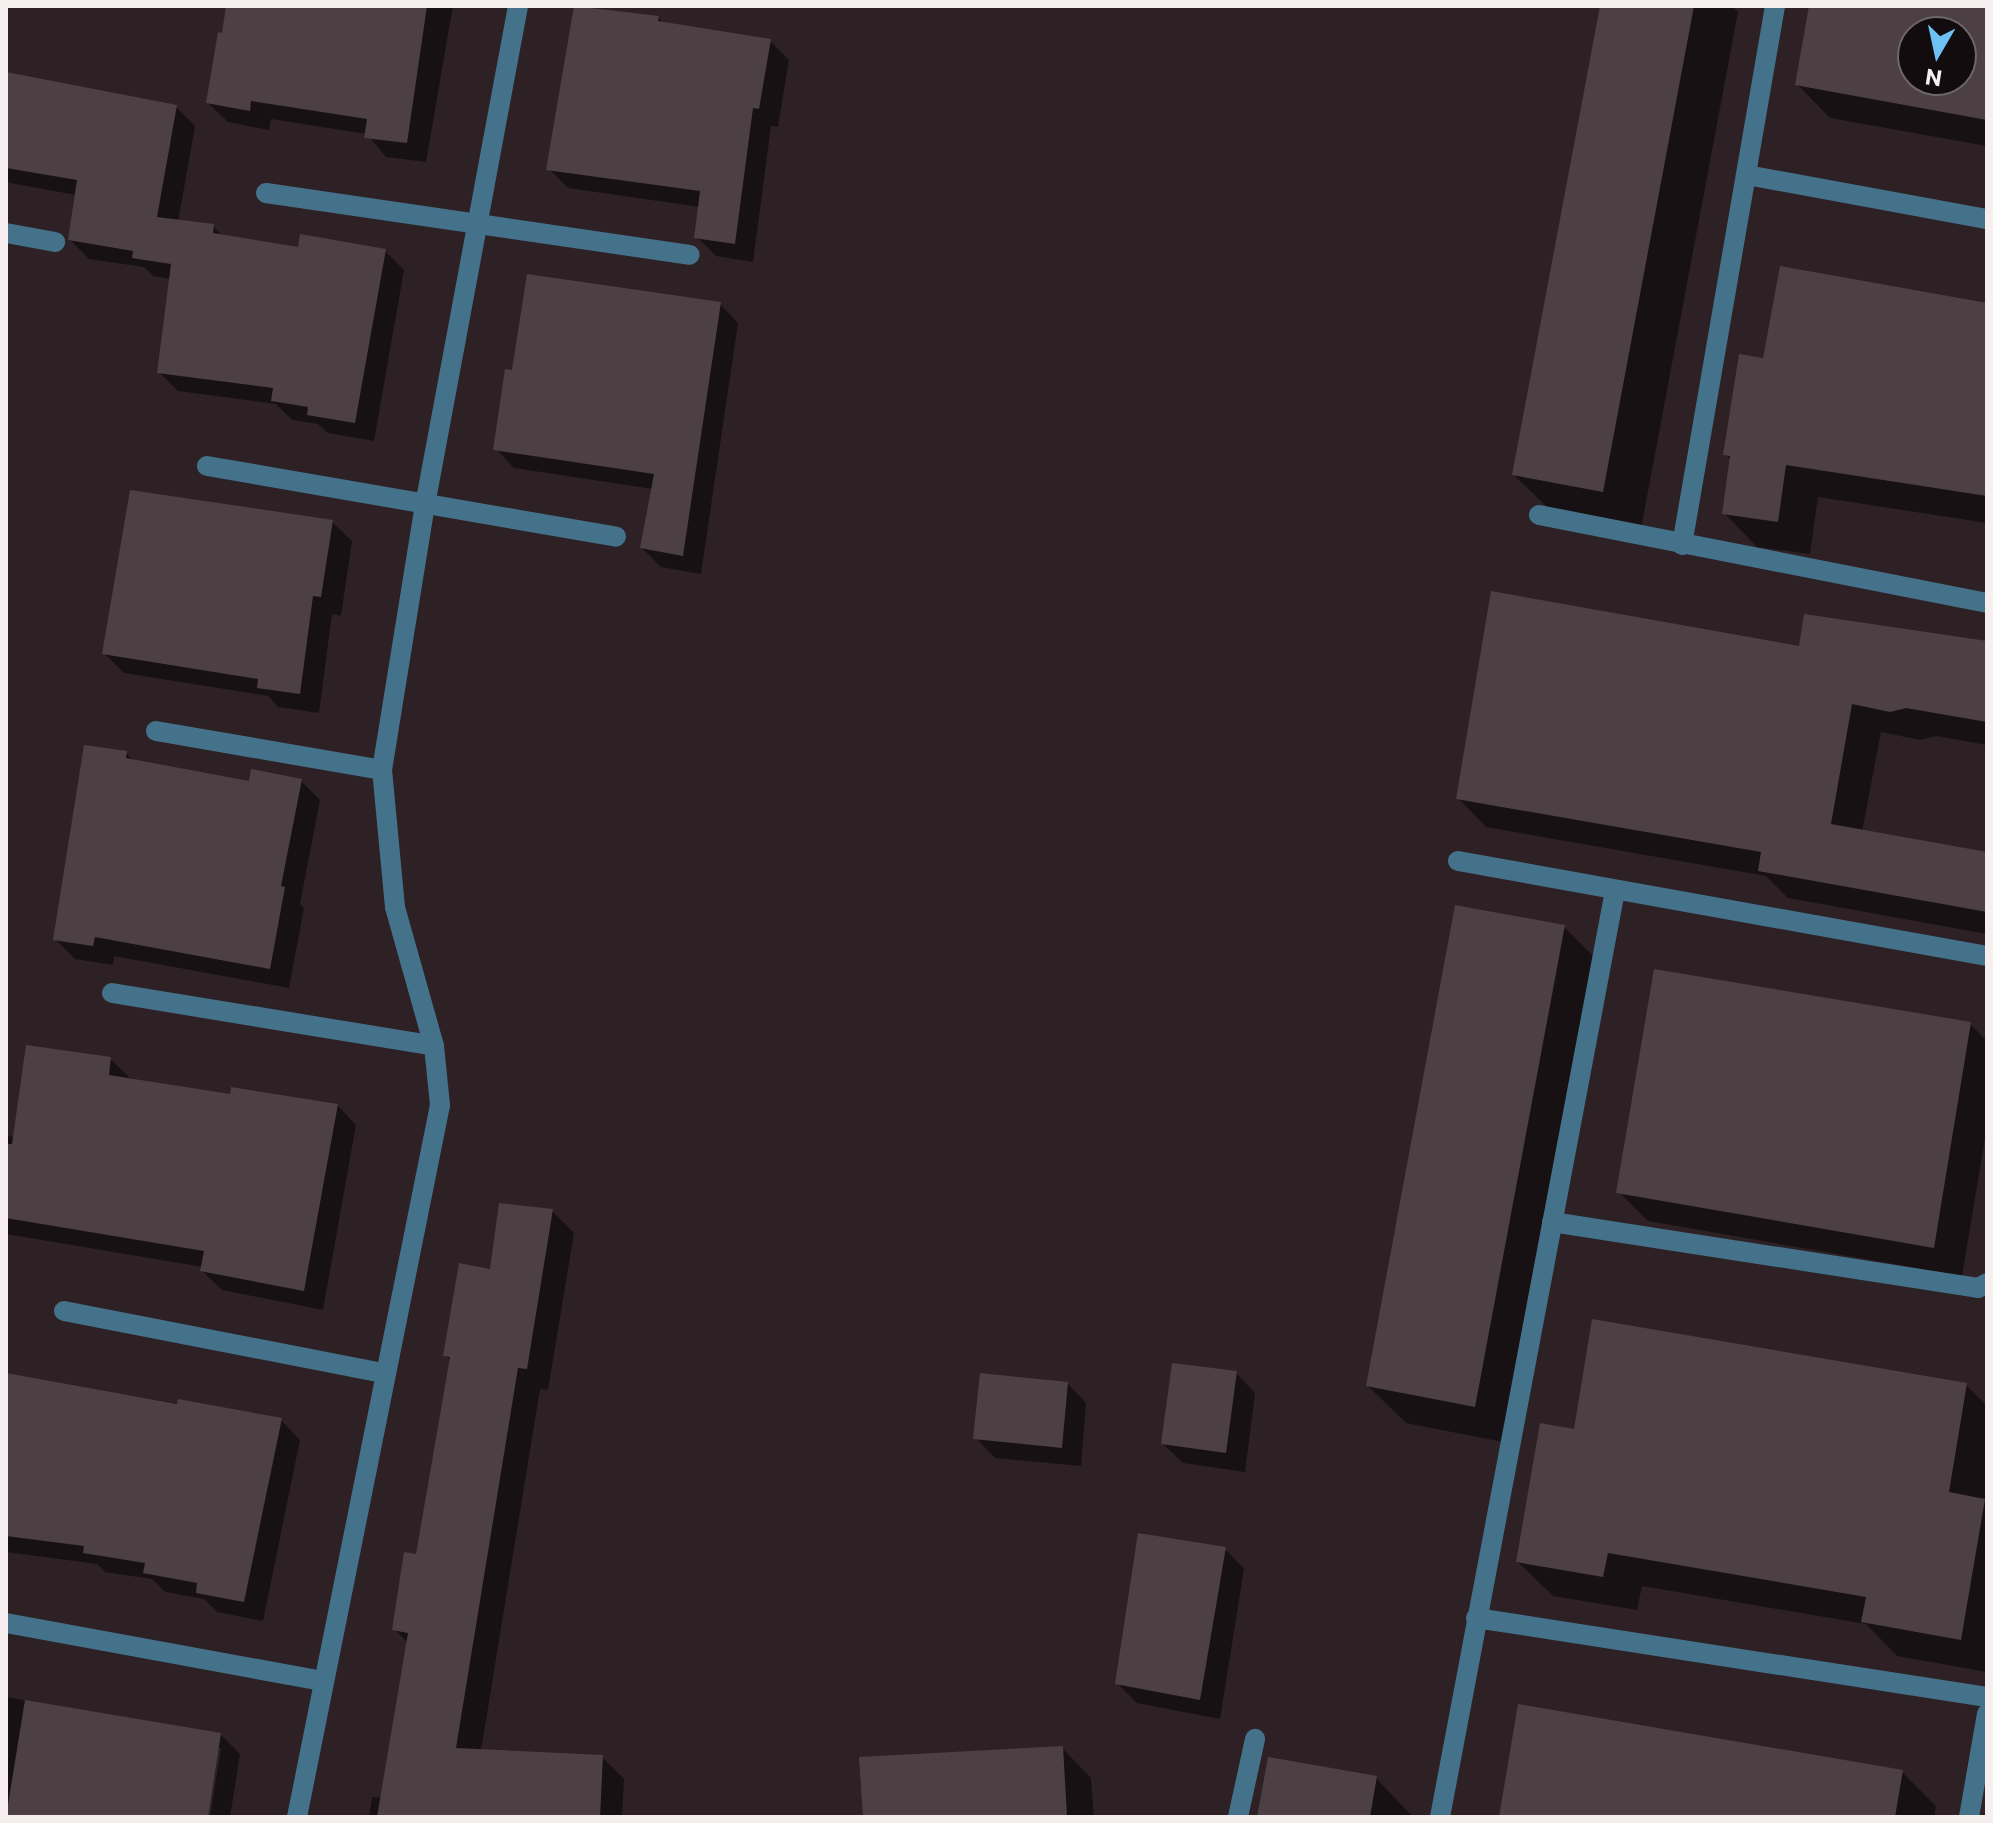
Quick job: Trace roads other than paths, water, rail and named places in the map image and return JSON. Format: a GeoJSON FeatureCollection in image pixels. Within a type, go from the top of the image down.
{"type":"FeatureCollection","features":[{"type":"Feature","properties":{"kind":"street"},"geometry":{"type":"LineString","coordinates":[[297,1817],[440,1105],[434,1046],[395,907],[382,770],[425,505],[518,6]]}},
{"type":"Feature","properties":{"kind":"street"},"geometry":{"type":"LineString","coordinates":[[1682,545],[1775,6]]}},
{"type":"Feature","properties":{"kind":"street"},"geometry":{"type":"LineString","coordinates":[[1747,175],[1987,219]]}},
{"type":"Feature","properties":{"kind":"street"},"geometry":{"type":"LineString","coordinates":[[266,193],[689,255]]}},
{"type":"Feature","properties":{"kind":"street"},"geometry":{"type":"LineString","coordinates":[[6,233],[55,242]]}},
{"type":"Feature","properties":{"kind":"street"},"geometry":{"type":"LineString","coordinates":[[207,466],[616,537]]}},
{"type":"Feature","properties":{"kind":"street"},"geometry":{"type":"LineString","coordinates":[[1539,515],[1987,603]]}},
{"type":"Feature","properties":{"kind":"street"},"geometry":{"type":"LineString","coordinates":[[156,731],[382,770]]}},
{"type":"Feature","properties":{"kind":"street"},"geometry":{"type":"LineString","coordinates":[[1458,861],[1987,956]]}},
{"type":"Feature","properties":{"kind":"street"},"geometry":{"type":"LineString","coordinates":[[1440,1817],[1615,891]]}},
{"type":"Feature","properties":{"kind":"street"},"geometry":{"type":"LineString","coordinates":[[112,993],[434,1046]]}},
{"type":"Feature","properties":{"kind":"street"},"geometry":{"type":"LineString","coordinates":[[1552,1222],[1978,1288],[1987,1283]]}},
{"type":"Feature","properties":{"kind":"street"},"geometry":{"type":"LineString","coordinates":[[64,1311],[384,1373]]}},
{"type":"Feature","properties":{"kind":"street"},"geometry":{"type":"LineString","coordinates":[[1476,1618],[1987,1697]]}},
{"type":"Feature","properties":{"kind":"street"},"geometry":{"type":"LineString","coordinates":[[6,1623],[322,1681]]}},
{"type":"Feature","properties":{"kind":"street"},"geometry":{"type":"LineString","coordinates":[[1969,1817],[1987,1714]]}},
{"type":"Feature","properties":{"kind":"street"},"geometry":{"type":"LineString","coordinates":[[1238,1817],[1255,1739]]}}]}
